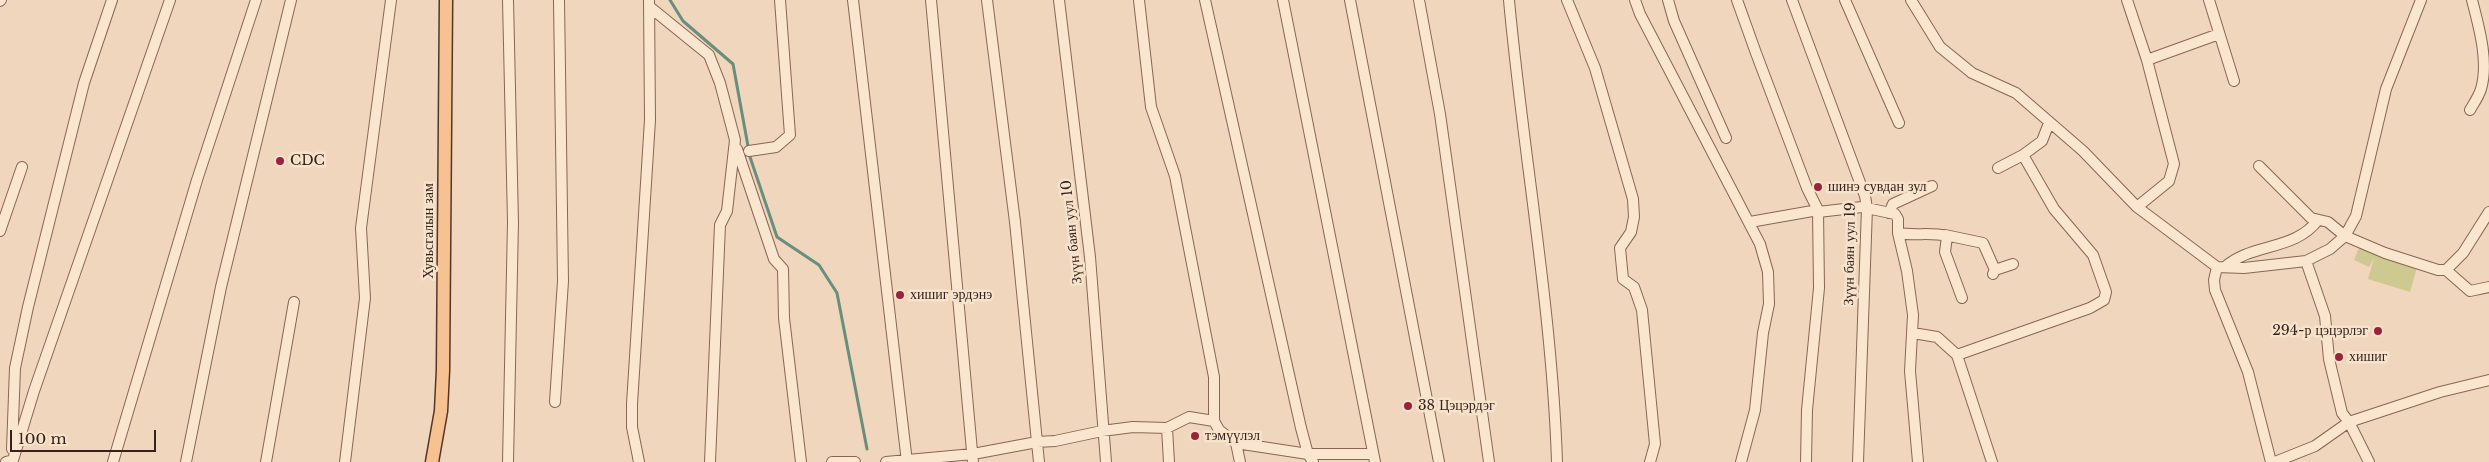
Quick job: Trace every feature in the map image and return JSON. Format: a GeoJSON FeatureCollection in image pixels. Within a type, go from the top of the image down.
{"type":"FeatureCollection","features":[{"type":"Feature","properties":{"kind":"main road","name":"Хувьсгалын зам"},"geometry":{"type":"LineString","coordinates":[[432,462],[441,410],[444,370],[446,0]]}},
{"type":"Feature","properties":{"kind":"street"},"geometry":{"type":"LineString","coordinates":[[11,461],[15,368],[28,307],[84,84],[112,0]]}},
{"type":"Feature","properties":{"kind":"street"},"geometry":{"type":"LineString","coordinates":[[11,461],[170,0]]}},
{"type":"Feature","properties":{"kind":"street"},"geometry":{"type":"LineString","coordinates":[[113,462],[197,180],[256,0]]}},
{"type":"Feature","properties":{"kind":"street"},"geometry":{"type":"LineString","coordinates":[[186,462],[221,286],[291,0]]}},
{"type":"Feature","properties":{"kind":"street"},"geometry":{"type":"LineString","coordinates":[[345,462],[365,298],[361,228],[391,0]]}},
{"type":"Feature","properties":{"kind":"street"},"geometry":{"type":"LineString","coordinates":[[508,0],[513,222],[508,462]]}},
{"type":"Feature","properties":{"kind":"street"},"geometry":{"type":"LineString","coordinates":[[556,402],[564,281],[559,0]]}},
{"type":"Feature","properties":{"kind":"street"},"geometry":{"type":"LineString","coordinates":[[749,151],[776,147],[790,135],[780,0]]}},
{"type":"Feature","properties":{"kind":"street"},"geometry":{"type":"LineString","coordinates":[[853,0],[907,462]]}},
{"type":"Feature","properties":{"kind":"street"},"geometry":{"type":"LineString","coordinates":[[931,0],[973,458]]}},
{"type":"Feature","properties":{"kind":"street"},"geometry":{"type":"LineString","coordinates":[[987,0],[1015,222],[1039,462]]}},
{"type":"Feature","properties":{"kind":"street","name":"Зүүн баян уул 10"},"geometry":{"type":"LineString","coordinates":[[1059,0],[1090,257],[1106,462]]}},
{"type":"Feature","properties":{"kind":"street"},"geometry":{"type":"LineString","coordinates":[[1139,0],[1151,107],[1175,176],[1214,377],[1214,421],[1219,430],[1236,443],[1311,458],[1374,458],[1283,0]]}},
{"type":"Feature","properties":{"kind":"street"},"geometry":{"type":"LineString","coordinates":[[1205,0],[1311,458]]}},
{"type":"Feature","properties":{"kind":"street"},"geometry":{"type":"LineString","coordinates":[[1350,0],[1440,462]]}},
{"type":"Feature","properties":{"kind":"street"},"geometry":{"type":"LineString","coordinates":[[1419,0],[1440,114],[1489,462]]}},
{"type":"Feature","properties":{"kind":"street"},"geometry":{"type":"LineString","coordinates":[[1509,0],[1518,96],[1535,215],[1554,395],[1557,462]]}},
{"type":"Feature","properties":{"kind":"street"},"geometry":{"type":"LineString","coordinates":[[1567,0],[1595,68],[1620,163],[1633,199],[1634,217],[1631,232],[1620,248],[1620,261],[1622,279],[1634,287],[1642,310],[1645,328],[1655,444],[1650,462]]}},
{"type":"Feature","properties":{"kind":"street"},"geometry":{"type":"LineString","coordinates":[[1635,0],[1640,14],[1750,222],[1760,244],[1768,272],[1769,304],[1755,410],[1740,462]]}},
{"type":"Feature","properties":{"kind":"street"},"geometry":{"type":"LineString","coordinates":[[1668,0],[1674,21],[1726,138]]}},
{"type":"Feature","properties":{"kind":"street"},"geometry":{"type":"LineString","coordinates":[[1737,0],[1762,71],[1807,188],[1818,211],[1820,288],[1808,410],[1806,462]]}},
{"type":"Feature","properties":{"kind":"street","name":"Зүүн баян уул 19"},"geometry":{"type":"LineString","coordinates":[[1792,0],[1865,196],[1867,208],[1858,462]]}},
{"type":"Feature","properties":{"kind":"street"},"geometry":{"type":"LineString","coordinates":[[1845,0],[1899,122]]}},
{"type":"Feature","properties":{"kind":"street"},"geometry":{"type":"LineString","coordinates":[[1911,0],[1926,20],[1940,47],[1972,73],[2016,93],[2082,151],[2137,207],[2221,267],[2270,266],[2306,261],[2330,249],[2345,236],[2356,216],[2386,89],[2421,0]]}},
{"type":"Feature","properties":{"kind":"street"},"geometry":{"type":"LineString","coordinates":[[2127,0],[2146,60],[2174,164],[2169,181],[2137,207]]}},
{"type":"Feature","properties":{"kind":"street"},"geometry":{"type":"LineString","coordinates":[[2209,0],[2234,81]]}},
{"type":"Feature","properties":{"kind":"street"},"geometry":{"type":"LineString","coordinates":[[2470,110],[2481,90],[2484,74],[2478,25],[2472,0]]}},
{"type":"Feature","properties":{"kind":"street"},"geometry":{"type":"LineString","coordinates":[[650,4],[709,55],[720,83],[742,168],[752,189],[774,259],[783,269],[784,318],[801,462]]}},
{"type":"Feature","properties":{"kind":"street"},"geometry":{"type":"LineString","coordinates":[[639,462],[632,427],[632,404],[650,120],[650,4]]}},
{"type":"Feature","properties":{"kind":"street"},"geometry":{"type":"LineString","coordinates":[[2146,60],[2219,34]]}},
{"type":"Feature","properties":{"kind":"street"},"geometry":{"type":"LineString","coordinates":[[1998,168],[2024,155],[2042,141],[2050,123]]}},
{"type":"Feature","properties":{"kind":"street"},"geometry":{"type":"LineString","coordinates":[[710,462],[720,225],[727,211],[735,140]]}},
{"type":"Feature","properties":{"kind":"street"},"geometry":{"type":"LineString","coordinates":[[1957,355],[2090,308],[2104,300],[2106,292],[2093,255],[2054,209],[2024,155]]}},
{"type":"Feature","properties":{"kind":"street"},"geometry":{"type":"LineString","coordinates":[[2259,166],[2292,197],[2305,214],[2332,224],[2345,236],[2385,253],[2438,270],[2446,270],[2470,291],[2489,287]]}},
{"type":"Feature","properties":{"kind":"street"},"geometry":{"type":"LineString","coordinates":[[0,231],[22,167]]}},
{"type":"Feature","properties":{"kind":"street"},"geometry":{"type":"LineString","coordinates":[[1889,212],[1893,204],[1932,186]]}},
{"type":"Feature","properties":{"kind":"street"},"geometry":{"type":"LineString","coordinates":[[1750,222],[1818,211],[1867,208],[1895,214],[1898,220],[1898,232],[1910,289],[1913,333],[1910,371],[1918,462]]}},
{"type":"Feature","properties":{"kind":"street"},"geometry":{"type":"LineString","coordinates":[[2446,270],[2463,253],[2489,212]]}},
{"type":"Feature","properties":{"kind":"street"},"geometry":{"type":"LineString","coordinates":[[2271,462],[2248,372],[2215,290],[2214,280],[2221,267],[2234,258],[2289,242],[2310,230],[2318,220]]}},
{"type":"Feature","properties":{"kind":"street"},"geometry":{"type":"LineString","coordinates":[[1898,232],[1945,235],[1983,243],[1994,272],[2013,264]]}},
{"type":"Feature","properties":{"kind":"street"},"geometry":{"type":"LineString","coordinates":[[1945,235],[1947,236],[1945,252],[1962,298]]}},
{"type":"Feature","properties":{"kind":"street"},"geometry":{"type":"LineString","coordinates":[[2306,261],[2326,316],[2330,359],[2342,413],[2349,422],[2369,462]]}},
{"type":"Feature","properties":{"kind":"street"},"geometry":{"type":"LineString","coordinates":[[266,462],[294,302]]}},
{"type":"Feature","properties":{"kind":"street"},"geometry":{"type":"LineString","coordinates":[[1913,333],[1937,336],[1957,355],[1992,462]]}},
{"type":"Feature","properties":{"kind":"street"},"geometry":{"type":"LineString","coordinates":[[2274,462],[2315,446],[2349,422],[2440,392],[2489,381]]}},
{"type":"Feature","properties":{"kind":"street"},"geometry":{"type":"LineString","coordinates":[[886,462],[973,458],[1037,442],[1055,441],[1102,430],[1167,428],[1189,416],[1214,421]]}},
{"type":"Feature","properties":{"kind":"street"},"geometry":{"type":"LineString","coordinates":[[1167,428],[1170,462]]}},
{"type":"Feature","properties":{"kind":"street"},"geometry":{"type":"LineString","coordinates":[[1236,443],[1240,462]]}},
{"type":"Feature","properties":{"kind":"street"},"geometry":{"type":"LineString","coordinates":[[832,462],[855,462]]}},
{"type":"Feature","properties":{"kind":"shaded area"},"geometry":{"type":"Polygon","coordinates":[[[2359,247],[2417,267],[2410,292],[2368,279],[2374,258],[2369,267],[2354,260],[2359,247]]]}},
{"type":"Feature","properties":{"kind":"waterway"},"geometry":{"type":"LineString","coordinates":[[670,0],[683,21],[733,64],[750,157],[777,237],[819,265],[837,293],[867,449]]}},
{"type":"Feature","properties":{"kind":"place","name":"CDC"},"geometry":{"type":"Point","coordinates":[280,161]}},
{"type":"Feature","properties":{"kind":"place","name":"шинэ сувдан зул"},"geometry":{"type":"Point","coordinates":[1818,187]}},
{"type":"Feature","properties":{"kind":"place","name":"хишиг эрдэнэ"},"geometry":{"type":"Point","coordinates":[900,295]}},
{"type":"Feature","properties":{"kind":"place","name":"294-р цэцэрлэг"},"geometry":{"type":"Point","coordinates":[2378,331]}},
{"type":"Feature","properties":{"kind":"place","name":"хишиг"},"geometry":{"type":"Point","coordinates":[2339,357]}},
{"type":"Feature","properties":{"kind":"place","name":"38 Цэцэрдэг"},"geometry":{"type":"Point","coordinates":[1408,406]}},
{"type":"Feature","properties":{"kind":"place","name":"тэмүүлэл"},"geometry":{"type":"Point","coordinates":[1195,436]}}]}
